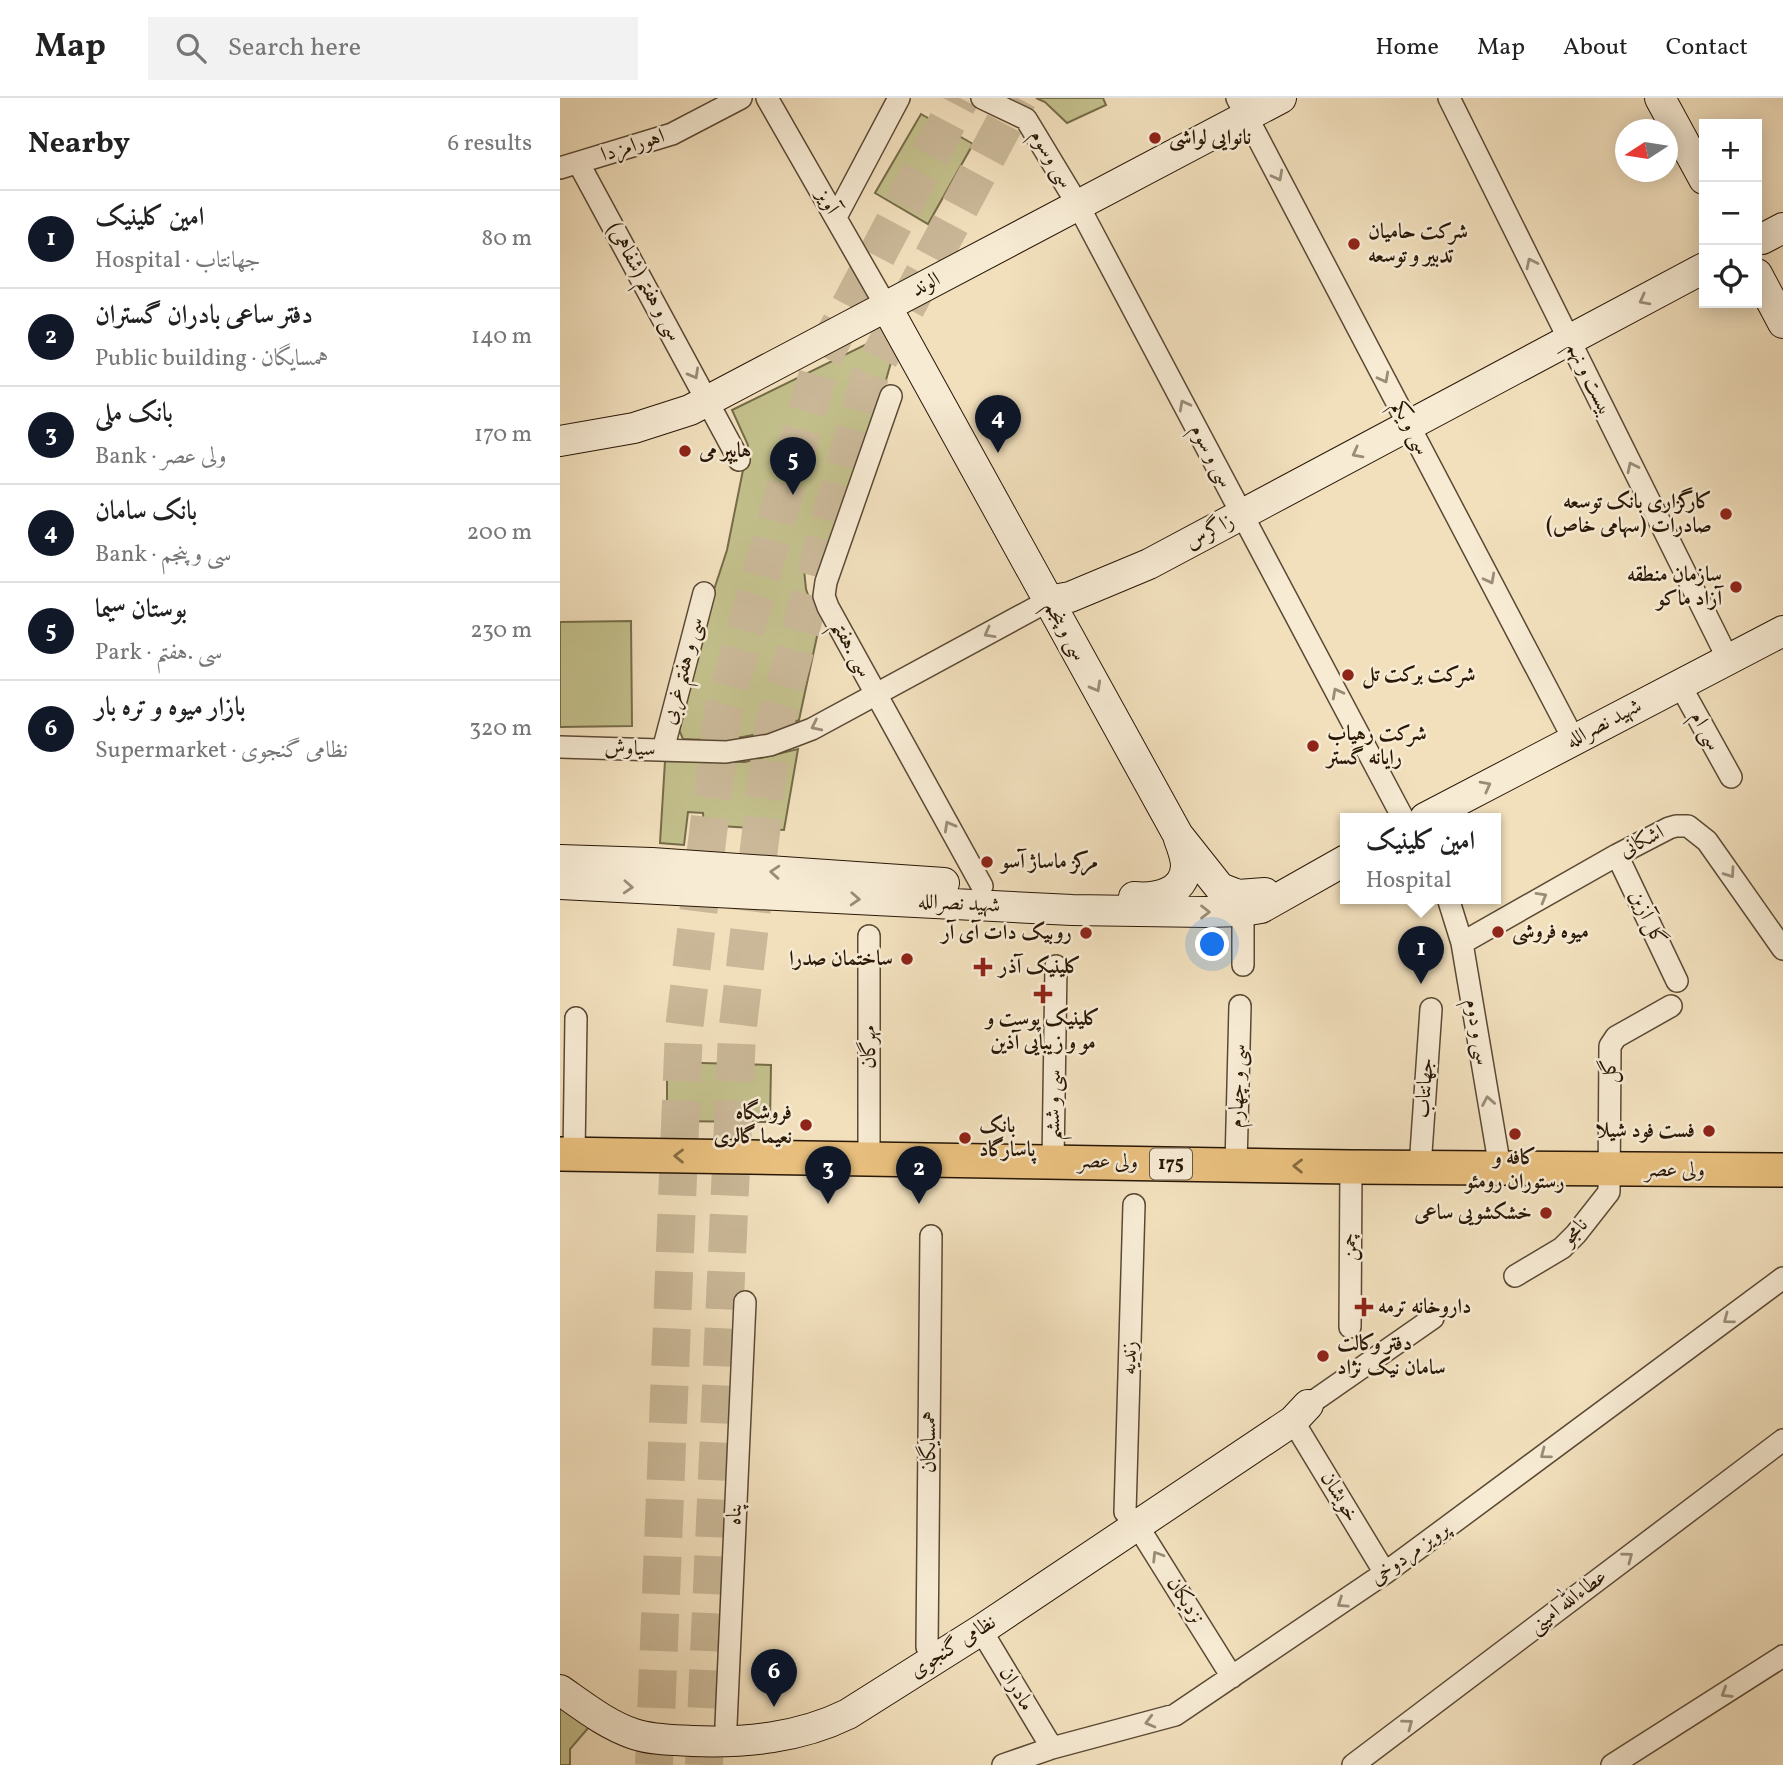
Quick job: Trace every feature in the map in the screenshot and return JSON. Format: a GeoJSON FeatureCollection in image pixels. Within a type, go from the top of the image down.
{"type":"FeatureCollection","features":[{"type":"Feature","properties":{"kind":"main road","name":"ولی عصر"},"geometry":{"type":"LineString","coordinates":[[567,1154],[1351,1167],[1783,1170]]}},
{"type":"Feature","properties":{"kind":"street","name":"اهورامزدا"},"geometry":{"type":"LineString","coordinates":[[569,166],[672,134],[741,98]]}},
{"type":"Feature","properties":{"kind":"street","name":"آویز"},"geometry":{"type":"LineString","coordinates":[[767,98],[836,217],[893,302]]}},
{"type":"Feature","properties":{"kind":"street"},"geometry":{"type":"LineString","coordinates":[[836,217],[899,98]]}},
{"type":"Feature","properties":{"kind":"street","name":"سی وسوم"},"geometry":{"type":"LineString","coordinates":[[982,98],[1026,119],[1078,205]]}},
{"type":"Feature","properties":{"kind":"street","name":"الوند"},"geometry":{"type":"LineString","coordinates":[[560,441],[634,428],[690,410],[1078,205],[1242,107],[1280,98]]}},
{"type":"Feature","properties":{"kind":"street","name":"بیست و نهم"},"geometry":{"type":"LineString","coordinates":[[1450,98],[1728,659]]}},
{"type":"Feature","properties":{"kind":"street"},"geometry":{"type":"LineString","coordinates":[[1660,98],[1699,170]]}},
{"type":"Feature","properties":{"kind":"street","name":"سی و یکم"},"geometry":{"type":"LineString","coordinates":[[1242,107],[1574,740]]}},
{"type":"Feature","properties":{"kind":"street","name":"سی و هفتم (شفاهی)"},"geometry":{"type":"LineString","coordinates":[[569,166],[708,401]]}},
{"type":"Feature","properties":{"kind":"street","name":"سی و سوم"},"geometry":{"type":"LineString","coordinates":[[1078,205],[1400,813]]}},
{"type":"Feature","properties":{"kind":"street","name":"زاگرس"},"geometry":{"type":"LineString","coordinates":[[701,751],[739,751],[788,739],[1056,600],[1149,564],[1699,271]]}},
{"type":"Feature","properties":{"kind":"street"},"geometry":{"type":"LineString","coordinates":[[1762,283],[1783,323]]}},
{"type":"Feature","properties":{"kind":"street","name":"سی و پنجم"},"geometry":{"type":"LineString","coordinates":[[893,302],[1056,600],[1073,645],[1178,835],[1213,881],[1229,893],[1245,895],[1290,890]]}},
{"type":"Feature","properties":{"kind":"street","name":"سی .هفتم"},"geometry":{"type":"LineString","coordinates":[[891,396],[826,582],[824,596],[982,886]]}},
{"type":"Feature","properties":{"kind":"street"},"geometry":{"type":"LineString","coordinates":[[708,401],[739,460]]}},
{"type":"Feature","properties":{"kind":"street"},"geometry":{"type":"LineString","coordinates":[[1073,645],[1078,620],[1084,611],[1149,564]]}},
{"type":"Feature","properties":{"kind":"street","name":"سی و هفتم غربی"},"geometry":{"type":"LineString","coordinates":[[663,750],[704,593]]}},
{"type":"Feature","properties":{"kind":"street","name":"شهید نصرالله"},"geometry":{"type":"LineString","coordinates":[[1435,813],[1783,631]]}},
{"type":"Feature","properties":{"kind":"street","name":"سی ام"},"geometry":{"type":"LineString","coordinates":[[1680,684],[1731,776]]}},
{"type":"Feature","properties":{"kind":"street","name":"سیاوش"},"geometry":{"type":"LineString","coordinates":[[560,747],[701,751]]}},
{"type":"Feature","properties":{"kind":"street","name":"اشکانی"},"geometry":{"type":"LineString","coordinates":[[1462,943],[1617,855],[1676,826],[1684,825],[1695,829],[1707,841],[1783,949]]}},
{"type":"Feature","properties":{"kind":"street","name":"شهید نصرالله"},"geometry":{"type":"LineString","coordinates":[[560,860],[652,863],[1156,897],[1173,890],[1183,878],[1186,863],[1178,835]]}},
{"type":"Feature","properties":{"kind":"street","name":"گل آزین"},"geometry":{"type":"LineString","coordinates":[[1617,855],[1677,981]]}},
{"type":"Feature","properties":{"kind":"street","name":"شهید نصرالله"},"geometry":{"type":"LineString","coordinates":[[560,884],[1072,910],[1243,911],[1261,908],[1340,863]]}},
{"type":"Feature","properties":{"kind":"street","name":"سی و دوم"},"geometry":{"type":"LineString","coordinates":[[1450,904],[1462,943],[1500,1168]]}},
{"type":"Feature","properties":{"kind":"street"},"geometry":{"type":"LineString","coordinates":[[1242,965],[1243,911]]}},
{"type":"Feature","properties":{"kind":"street","name":"مهرگان"},"geometry":{"type":"LineString","coordinates":[[869,936],[869,1159]]}},
{"type":"Feature","properties":{"kind":"street","name":"سی و ششم"},"geometry":{"type":"LineString","coordinates":[[1053,1161],[1056,966]]}},
{"type":"Feature","properties":{"kind":"street","name":"سی و چهارم"},"geometry":{"type":"LineString","coordinates":[[1236,1165],[1240,1006]]}},
{"type":"Feature","properties":{"kind":"street","name":"گل"},"geometry":{"type":"LineString","coordinates":[[1611,1170],[1610,1046],[1616,1037],[1671,1006]]}},
{"type":"Feature","properties":{"kind":"street","name":"جهانتاب"},"geometry":{"type":"LineString","coordinates":[[1420,1167],[1431,1009]]}},
{"type":"Feature","properties":{"kind":"street"},"geometry":{"type":"LineString","coordinates":[[567,1154],[576,1018]]}},
{"type":"Feature","properties":{"kind":"street","name":"چمن"},"geometry":{"type":"LineString","coordinates":[[1350,1327],[1351,1167]]}},
{"type":"Feature","properties":{"kind":"street","name":"نامجو"},"geometry":{"type":"LineString","coordinates":[[1515,1276],[1562,1248],[1576,1234],[1609,1192],[1611,1170]]}},
{"type":"Feature","properties":{"kind":"street","name":"زندیه"},"geometry":{"type":"LineString","coordinates":[[1131,1518],[1134,1205]]}},
{"type":"Feature","properties":{"kind":"street","name":"همسایگان"},"geometry":{"type":"LineString","coordinates":[[931,1236],[932,1653]]}},
{"type":"Feature","properties":{"kind":"street","name":"پرویز مردوخی"},"geometry":{"type":"LineString","coordinates":[[1003,1765],[1052,1748],[1175,1715],[1385,1573],[1783,1278]]}},
{"type":"Feature","properties":{"kind":"street","name":"پناه"},"geometry":{"type":"LineString","coordinates":[[727,1734],[745,1302]]}},
{"type":"Feature","properties":{"kind":"street","name":"نظامی گنجوی"},"geometry":{"type":"LineString","coordinates":[[560,1690],[594,1713],[634,1734],[663,1740],[727,1734],[820,1711],[981,1630],[1285,1408],[1301,1413],[1433,1318]]}},
{"type":"Feature","properties":{"kind":"street","name":"خویشان"},"geometry":{"type":"LineString","coordinates":[[1301,1413],[1385,1573]]}},
{"type":"Feature","properties":{"kind":"street","name":"عطاءالله امینی"},"geometry":{"type":"LineString","coordinates":[[1353,1765],[1783,1440]]}},
{"type":"Feature","properties":{"kind":"street","name":"نظامی گنجوی"},"geometry":{"type":"LineString","coordinates":[[932,1653],[1131,1518]]}},
{"type":"Feature","properties":{"kind":"street","name":"نزدیکان"},"geometry":{"type":"LineString","coordinates":[[1131,1518],[1232,1677]]}},
{"type":"Feature","properties":{"kind":"street","name":"مادران"},"geometry":{"type":"LineString","coordinates":[[981,1630],[1052,1748]]}},
{"type":"Feature","properties":{"kind":"street"},"geometry":{"type":"LineString","coordinates":[[1612,1765],[1783,1656]]}},
{"type":"Feature","properties":{"kind":"street","name":"نظامی گنجوی"},"geometry":{"type":"LineString","coordinates":[[560,1670],[603,1699],[644,1718],[727,1734]]}},
{"type":"Feature","properties":{"kind":"shaded area"},"geometry":{"type":"Polygon","coordinates":[[[1036,98],[1103,98],[1106,105],[1067,123],[1045,102],[1036,98]]]}},
{"type":"Feature","properties":{"kind":"shaded area"},"geometry":{"type":"Polygon","coordinates":[[[921,114],[973,144],[928,224],[875,193],[921,114]]]}},
{"type":"Feature","properties":{"kind":"shaded area"},"geometry":{"type":"Polygon","coordinates":[[[879,338],[892,359],[868,443],[830,545],[813,552],[806,559],[806,589],[819,627],[799,720],[770,731],[742,737],[683,739],[679,730],[710,602],[727,550],[748,445],[732,410],[879,338]]]}},
{"type":"Feature","properties":{"kind":"shaded area"},"geometry":{"type":"Polygon","coordinates":[[[631,621],[632,726],[560,727],[560,622],[631,621]]]}},
{"type":"Feature","properties":{"kind":"shaded area"},"geometry":{"type":"Polygon","coordinates":[[[798,749],[784,830],[704,825],[703,813],[688,812],[684,845],[660,843],[665,761],[745,762],[798,749]]]}},
{"type":"Feature","properties":{"kind":"shaded area"},"geometry":{"type":"Polygon","coordinates":[[[667,1062],[771,1065],[770,1122],[667,1121],[667,1062]]]}},
{"type":"Feature","properties":{"kind":"shaded area"},"geometry":{"type":"Polygon","coordinates":[[[560,1701],[589,1727],[570,1749],[570,1765],[560,1765],[560,1701]]]}},
{"type":"Feature","properties":{"kind":"tunnel"},"geometry":{"type":"LineString","coordinates":[[654,1765],[684,1029],[723,711],[822,359],[960,98]]}},
{"type":"Feature","properties":{"kind":"tunnel"},"geometry":{"type":"LineString","coordinates":[[704,1765],[737,1034],[773,731],[870,375],[1018,98]]}},
{"type":"Feature","properties":{"kind":"place","name":"نانوایی لواشی"},"geometry":{"type":"Point","coordinates":[1155,138]}},
{"type":"Feature","properties":{"kind":"place","name":"شرکت حامیان تدبیر و توسعه"},"geometry":{"type":"Point","coordinates":[1354,244]}},
{"type":"Feature","properties":{"kind":"place","name":"هایپر می"},"geometry":{"type":"Point","coordinates":[685,451]}},
{"type":"Feature","properties":{"kind":"place","name":"بانک سامان"},"geometry":{"type":"Point","coordinates":[998,453]}},
{"type":"Feature","properties":{"kind":"place","name":"بوستان سیما"},"geometry":{"type":"Point","coordinates":[793,495]}},
{"type":"Feature","properties":{"kind":"place","name":"کارگزاری بانک توسعه صادرات (سهامی خاص)"},"geometry":{"type":"Point","coordinates":[1726,514]}},
{"type":"Feature","properties":{"kind":"place","name":"سازمان منطقه آزاد ماکو"},"geometry":{"type":"Point","coordinates":[1736,587]}},
{"type":"Feature","properties":{"kind":"place","name":"شرکت برکت تل"},"geometry":{"type":"Point","coordinates":[1348,675]}},
{"type":"Feature","properties":{"kind":"place","name":"شرکت رهیاب رایانه گستر"},"geometry":{"type":"Point","coordinates":[1313,746]}},
{"type":"Feature","properties":{"kind":"place","name":"مرکز ماساژ آسو"},"geometry":{"type":"Point","coordinates":[987,862]}},
{"type":"Feature","properties":{"kind":"place","name":"میوه فروشی"},"geometry":{"type":"Point","coordinates":[1498,932]}},
{"type":"Feature","properties":{"kind":"place","name":"روبیک دات آی آر"},"geometry":{"type":"Point","coordinates":[1086,933]}},
{"type":"Feature","properties":{"kind":"place","name":"ساختمان صدرا"},"geometry":{"type":"Point","coordinates":[907,959]}},
{"type":"Feature","properties":{"kind":"place","name":"کلینیک آذر"},"geometry":{"type":"Point","coordinates":[983,967]}},
{"type":"Feature","properties":{"kind":"place","name":"امین کلینیک"},"geometry":{"type":"Point","coordinates":[1421,984]}},
{"type":"Feature","properties":{"kind":"place","name":"کلینیک پوست و مو و زیبایی آذین"},"geometry":{"type":"Point","coordinates":[1043,994]}},
{"type":"Feature","properties":{"kind":"place","name":"فروشگاه نعیما گالری"},"geometry":{"type":"Point","coordinates":[806,1125]}},
{"type":"Feature","properties":{"kind":"place","name":"فست فود شیلا"},"geometry":{"type":"Point","coordinates":[1709,1131]}},
{"type":"Feature","properties":{"kind":"place","name":"کافه و رستوران رومئو"},"geometry":{"type":"Point","coordinates":[1515,1134]}},
{"type":"Feature","properties":{"kind":"place","name":"بانک پاسارگاد"},"geometry":{"type":"Point","coordinates":[965,1138]}},
{"type":"Feature","properties":{"kind":"place","name":"بانک ملی"},"geometry":{"type":"Point","coordinates":[828,1204]}},
{"type":"Feature","properties":{"kind":"place","name":"دفتر ساعی بادران گستران"},"geometry":{"type":"Point","coordinates":[919,1204]}},
{"type":"Feature","properties":{"kind":"place","name":"خشکشویی ساعی"},"geometry":{"type":"Point","coordinates":[1546,1213]}},
{"type":"Feature","properties":{"kind":"place","name":"داروخانه ترمه"},"geometry":{"type":"Point","coordinates":[1364,1307]}},
{"type":"Feature","properties":{"kind":"place","name":"دفتر وکالت سامان نیک نژاد"},"geometry":{"type":"Point","coordinates":[1323,1356]}},
{"type":"Feature","properties":{"kind":"place","name":"بازار میوه و تره بار"},"geometry":{"type":"Point","coordinates":[774,1707]}}]}
